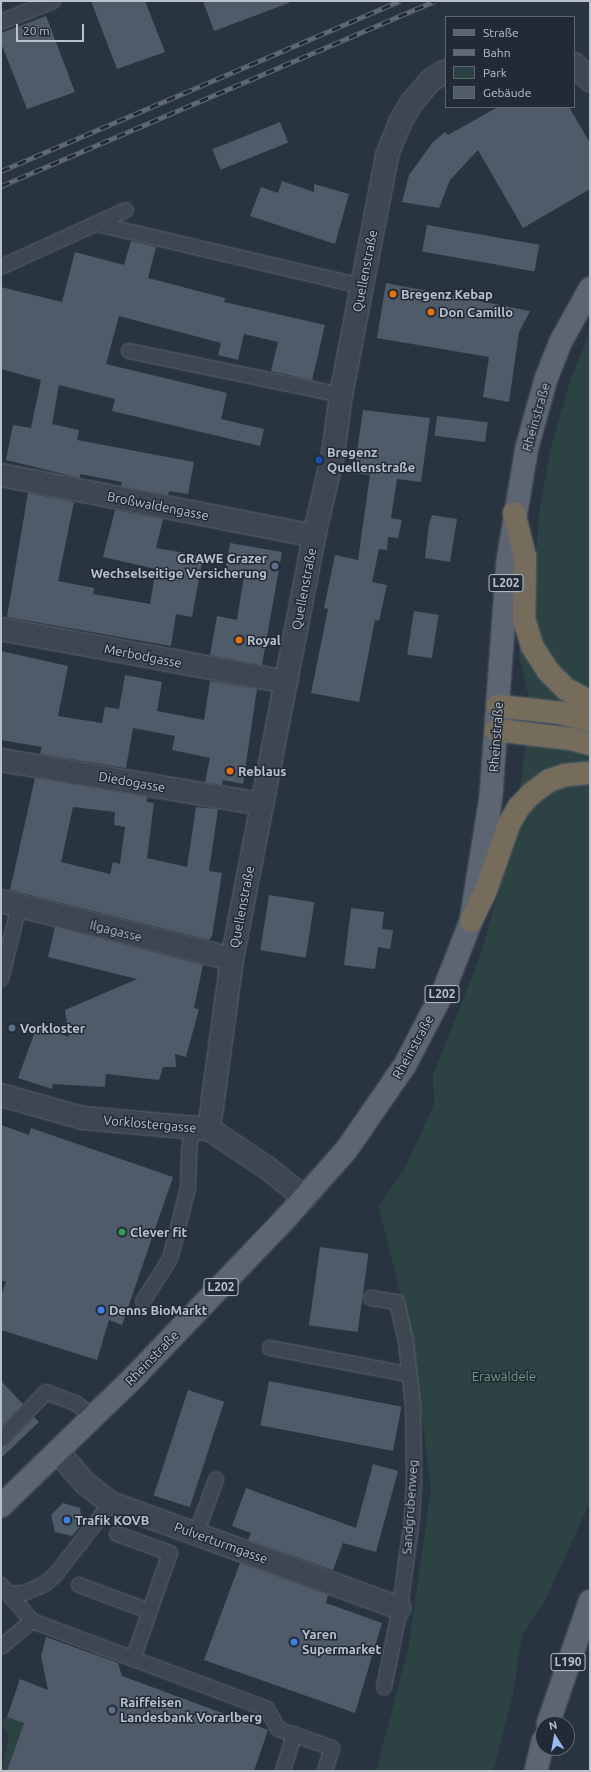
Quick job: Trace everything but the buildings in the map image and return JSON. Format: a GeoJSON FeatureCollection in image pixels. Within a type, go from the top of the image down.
{"type":"FeatureCollection","features":[{"type":"Feature","properties":{"kind":"highway"},"geometry":{"type":"LineString","coordinates":[[514,514],[525,557],[524,619],[532,646],[548,671],[566,689],[590,702]]}},
{"type":"Feature","properties":{"kind":"highway"},"geometry":{"type":"LineString","coordinates":[[498,706],[561,713],[590,720]]}},
{"type":"Feature","properties":{"kind":"highway"},"geometry":{"type":"LineString","coordinates":[[496,730],[572,739],[590,744]]}},
{"type":"Feature","properties":{"kind":"highway"},"geometry":{"type":"LineString","coordinates":[[471,921],[486,890],[509,824],[519,807],[548,781],[571,774],[590,773]]}},
{"type":"Feature","properties":{"kind":"main road","name":"Rheinstraße"},"geometry":{"type":"LineString","coordinates":[[1,1506],[93,1418],[304,1198],[347,1149],[405,1065],[444,990],[471,921],[491,796],[508,560],[514,514],[527,446],[546,379],[561,341],[590,289]]}},
{"type":"Feature","properties":{"kind":"main road","name":"L190"},"geometry":{"type":"LineString","coordinates":[[551,1716],[590,1601]]}},
{"type":"Feature","properties":{"kind":"main road"},"geometry":{"type":"LineString","coordinates":[[536,1771],[540,1756]]}},
{"type":"Feature","properties":{"kind":"street"},"geometry":{"type":"LineString","coordinates":[[575,65],[590,80]]}},
{"type":"Feature","properties":{"kind":"street","name":"Quellenstraße"},"geometry":{"type":"LineString","coordinates":[[201,1128],[232,959],[314,536],[333,454],[341,395],[387,155],[412,102],[431,80],[445,72]]}},
{"type":"Feature","properties":{"kind":"street","name":"Broßwaldengasse"},"geometry":{"type":"LineString","coordinates":[[1,475],[314,536]]}},
{"type":"Feature","properties":{"kind":"street","name":"Merbodgasse"},"geometry":{"type":"LineString","coordinates":[[1,629],[286,682]]}},
{"type":"Feature","properties":{"kind":"street","name":"Diedogasse"},"geometry":{"type":"LineString","coordinates":[[1,760],[262,804]]}},
{"type":"Feature","properties":{"kind":"street","name":"Ilgagasse"},"geometry":{"type":"LineString","coordinates":[[10,904],[232,959]]}},
{"type":"Feature","properties":{"kind":"street","name":"Vorklostergasse"},"geometry":{"type":"LineString","coordinates":[[1,1094],[83,1118],[201,1128],[266,1167],[304,1198]]}},
{"type":"Feature","properties":{"kind":"street","name":"Pulverturmgasse"},"geometry":{"type":"LineString","coordinates":[[58,1452],[85,1483],[111,1503],[400,1608]]}},
{"type":"Feature","properties":{"kind":"lane"},"geometry":{"type":"LineString","coordinates":[[1,22],[53,1]]}},
{"type":"Feature","properties":{"kind":"lane"},"geometry":{"type":"LineString","coordinates":[[1,267],[126,210]]}},
{"type":"Feature","properties":{"kind":"lane"},"geometry":{"type":"LineString","coordinates":[[97,224],[362,286]]}},
{"type":"Feature","properties":{"kind":"lane"},"geometry":{"type":"LineString","coordinates":[[129,351],[341,395]]}},
{"type":"Feature","properties":{"kind":"lane"},"geometry":{"type":"LineString","coordinates":[[1,980],[10,904]]}},
{"type":"Feature","properties":{"kind":"lane"},"geometry":{"type":"LineString","coordinates":[[143,1301],[170,1259],[188,1188],[189,1150],[201,1128]]}},
{"type":"Feature","properties":{"kind":"lane","name":"Sandgrubenweg"},"geometry":{"type":"LineString","coordinates":[[371,1298],[397,1302],[406,1342],[408,1374],[413,1405],[414,1481],[400,1608],[384,1688]]}},
{"type":"Feature","properties":{"kind":"lane"},"geometry":{"type":"LineString","coordinates":[[270,1348],[408,1374]]}},
{"type":"Feature","properties":{"kind":"lane"},"geometry":{"type":"LineString","coordinates":[[1,1439],[46,1392],[77,1404],[93,1418]]}},
{"type":"Feature","properties":{"kind":"lane"},"geometry":{"type":"LineString","coordinates":[[196,1534],[216,1480]]}},
{"type":"Feature","properties":{"kind":"lane"},"geometry":{"type":"LineString","coordinates":[[5,1589],[24,1593],[46,1584],[56,1574],[111,1503]]}},
{"type":"Feature","properties":{"kind":"lane"},"geometry":{"type":"LineString","coordinates":[[117,1534],[170,1553],[133,1659]]}},
{"type":"Feature","properties":{"kind":"lane"},"geometry":{"type":"LineString","coordinates":[[79,1585],[149,1611]]}},
{"type":"Feature","properties":{"kind":"lane"},"geometry":{"type":"LineString","coordinates":[[5,1589],[32,1621],[267,1710],[278,1728],[332,1748],[325,1771]]}},
{"type":"Feature","properties":{"kind":"lane"},"geometry":{"type":"LineString","coordinates":[[1,1647],[32,1621]]}},
{"type":"Feature","properties":{"kind":"lane"},"geometry":{"type":"LineString","coordinates":[[283,1771],[294,1734]]}},
{"type":"Feature","properties":{"kind":"green space"},"geometry":{"type":"Polygon","coordinates":[[[590,332],[590,691],[575,683],[558,666],[540,635],[534,612],[534,575],[539,515],[550,451],[571,378],[590,332]]]}},
{"type":"Feature","properties":{"kind":"green space"},"geometry":{"type":"Polygon","coordinates":[[[520,641],[569,703],[529,698],[519,657],[520,641]]]}},
{"type":"Feature","properties":{"kind":"green space"},"geometry":{"type":"Polygon","coordinates":[[[526,744],[590,752],[590,762],[557,766],[520,788],[526,744]]]}},
{"type":"Feature","properties":{"kind":"green space","name":"Erawäldele"},"geometry":{"type":"Polygon","coordinates":[[[575,783],[590,783],[590,1502],[545,1601],[522,1635],[513,1695],[493,1771],[376,1771],[408,1650],[431,1489],[412,1339],[378,1206],[404,1170],[434,1104],[433,1075],[480,956],[509,855],[523,818],[553,790],[575,783]]]}},
{"type":"Feature","properties":{"kind":"green space"},"geometry":{"type":"Polygon","coordinates":[[[7,1717],[22,1722],[23,1726],[7,1771],[1,1771],[9,1737],[1,1722],[7,1717]]]}},
{"type":"Feature","properties":{"kind":"railway"},"geometry":{"type":"LineString","coordinates":[[1,171],[400,1]]}},
{"type":"Feature","properties":{"kind":"railway"},"geometry":{"type":"LineString","coordinates":[[1,186],[434,1]]}},
{"type":"Feature","properties":{"kind":"place","name":"Bregenz Kebap"},"geometry":{"type":"Point","coordinates":[393,294]}},
{"type":"Feature","properties":{"kind":"place","name":"Don Camillo"},"geometry":{"type":"Point","coordinates":[431,312]}},
{"type":"Feature","properties":{"kind":"place","name":"Bregenz Quellenstraße"},"geometry":{"type":"Point","coordinates":[319,460]}},
{"type":"Feature","properties":{"kind":"place","name":"GRAWE Grazer Wechselseitige Versicherung"},"geometry":{"type":"Point","coordinates":[275,566]}},
{"type":"Feature","properties":{"kind":"place","name":"Royal"},"geometry":{"type":"Point","coordinates":[239,640]}},
{"type":"Feature","properties":{"kind":"place","name":"Reblaus"},"geometry":{"type":"Point","coordinates":[230,771]}},
{"type":"Feature","properties":{"kind":"place","name":"Vorkloster"},"geometry":{"type":"Point","coordinates":[12,1028]}},
{"type":"Feature","properties":{"kind":"place","name":"Clever fit"},"geometry":{"type":"Point","coordinates":[122,1232]}},
{"type":"Feature","properties":{"kind":"place","name":"Denns BioMarkt"},"geometry":{"type":"Point","coordinates":[101,1310]}},
{"type":"Feature","properties":{"kind":"place","name":"Trafik KOVB"},"geometry":{"type":"Point","coordinates":[67,1520]}},
{"type":"Feature","properties":{"kind":"place","name":"Yaren Supermarket"},"geometry":{"type":"Point","coordinates":[294,1642]}},
{"type":"Feature","properties":{"kind":"place","name":"Raiffeisen Landesbank Vorarlberg"},"geometry":{"type":"Point","coordinates":[112,1710]}}]}
